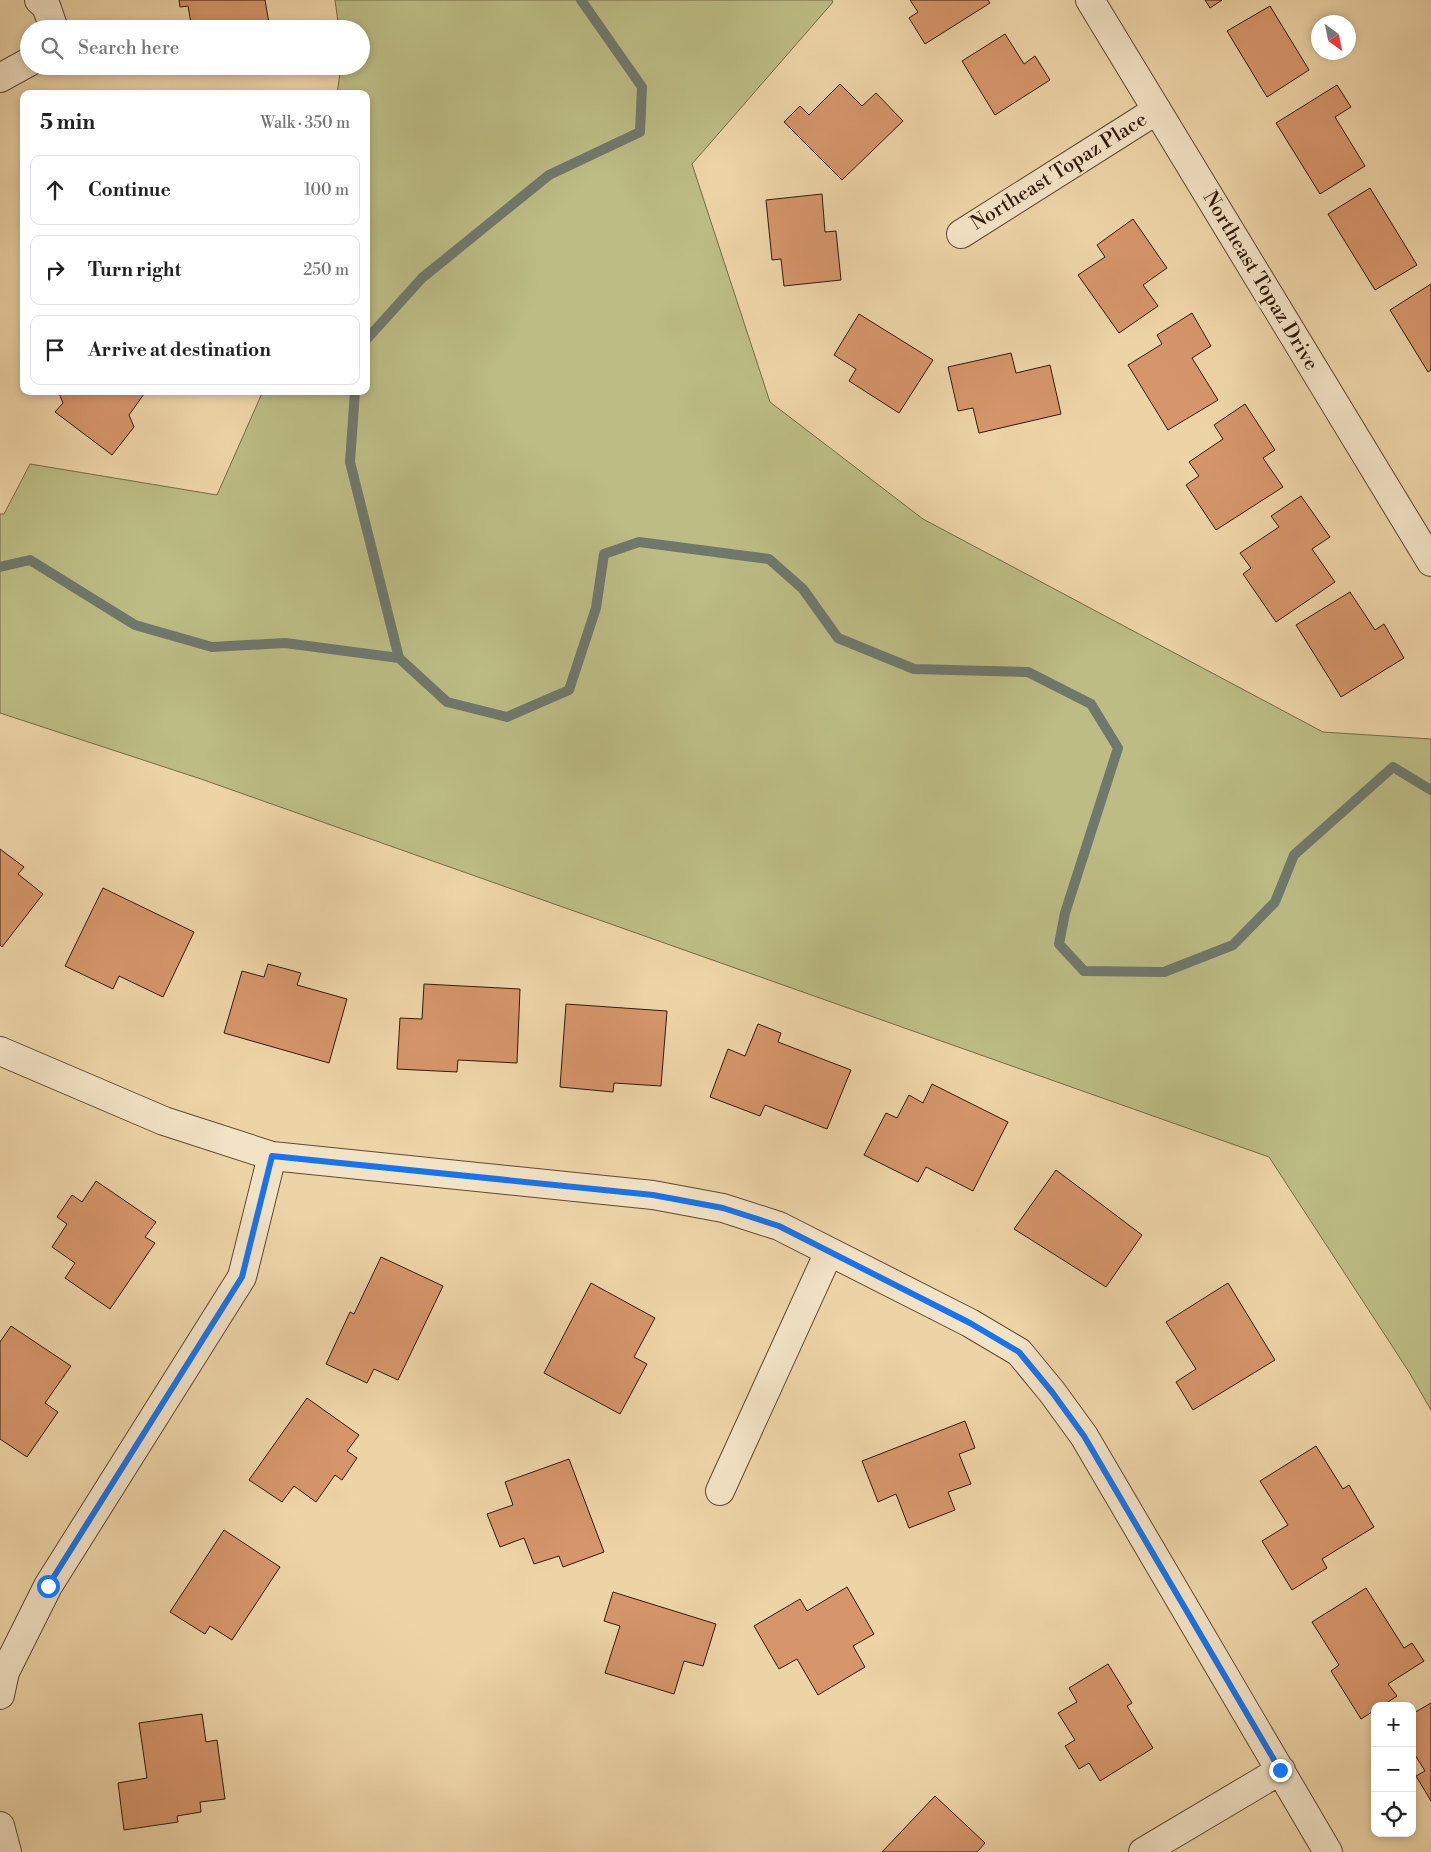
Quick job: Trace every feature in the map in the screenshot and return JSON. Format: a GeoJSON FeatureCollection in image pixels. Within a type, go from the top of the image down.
{"type":"FeatureCollection","features":[{"type":"Feature","properties":{"kind":"street"},"geometry":{"type":"LineString","coordinates":[[39,0],[46,6],[51,20]]}},
{"type":"Feature","properties":{"kind":"street","name":"Northeast Topaz Drive"},"geometry":{"type":"LineString","coordinates":[[1090,0],[1431,562]]}},
{"type":"Feature","properties":{"kind":"street"},"geometry":{"type":"LineString","coordinates":[[0,78],[20,67]]}},
{"type":"Feature","properties":{"kind":"street","name":"Northeast Topaz Place"},"geometry":{"type":"LineString","coordinates":[[961,234],[1157,110]]}},
{"type":"Feature","properties":{"kind":"street"},"geometry":{"type":"LineString","coordinates":[[0,1052],[164,1121],[272,1156],[653,1195],[732,1211],[779,1226],[970,1323],[1019,1352],[1052,1392],[1084,1436],[1328,1852]]}},
{"type":"Feature","properties":{"kind":"street"},"geometry":{"type":"LineString","coordinates":[[0,1695],[5,1672],[48,1586],[242,1277],[272,1156]]}},
{"type":"Feature","properties":{"kind":"street"},"geometry":{"type":"LineString","coordinates":[[720,1491],[829,1252]]}},
{"type":"Feature","properties":{"kind":"street"},"geometry":{"type":"LineString","coordinates":[[1143,1852],[1280,1770]]}},
{"type":"Feature","properties":{"kind":"street"},"geometry":{"type":"LineString","coordinates":[[0,1826],[7,1852]]}},
{"type":"Feature","properties":{"kind":"green space"},"geometry":{"type":"Polygon","coordinates":[[[335,0],[832,0],[833,2],[692,164],[770,402],[923,519],[1323,732],[1431,739],[1431,1410],[1409,1372],[1269,1157],[201,779],[0,713],[0,514],[4,514],[30,464],[217,495],[261,395],[370,395],[370,90],[338,90],[340,75],[370,75],[370,20],[338,20],[335,0]]]}},
{"type":"Feature","properties":{"kind":"building"},"geometry":{"type":"Polygon","coordinates":[[[179,0],[265,0],[268,20],[190,20],[188,6],[180,7],[179,0]]]}},
{"type":"Feature","properties":{"kind":"building"},"geometry":{"type":"Polygon","coordinates":[[[910,0],[988,0],[990,3],[925,44],[909,18],[918,12],[910,0]]]}},
{"type":"Feature","properties":{"kind":"building"},"geometry":{"type":"Polygon","coordinates":[[[1205,0],[1222,0],[1210,8],[1205,0]]]}},
{"type":"Feature","properties":{"kind":"building"},"geometry":{"type":"Polygon","coordinates":[[[1270,6],[1309,70],[1267,97],[1227,31],[1270,6]]]}},
{"type":"Feature","properties":{"kind":"building"},"geometry":{"type":"Polygon","coordinates":[[[1005,34],[1024,64],[1035,56],[1050,80],[995,115],[962,61],[1005,34]]]}},
{"type":"Feature","properties":{"kind":"building"},"geometry":{"type":"Polygon","coordinates":[[[840,84],[862,106],[876,93],[903,121],[842,180],[784,122],[800,106],[809,115],[840,84]]]}},
{"type":"Feature","properties":{"kind":"building"},"geometry":{"type":"Polygon","coordinates":[[[1337,85],[1351,107],[1335,117],[1365,166],[1320,194],[1276,123],[1337,85]]]}},
{"type":"Feature","properties":{"kind":"building"},"geometry":{"type":"Polygon","coordinates":[[[1370,188],[1417,265],[1375,290],[1328,214],[1370,188]]]}},
{"type":"Feature","properties":{"kind":"building"},"geometry":{"type":"Polygon","coordinates":[[[822,194],[825,232],[836,231],[841,280],[784,286],[781,259],[772,260],[766,200],[822,194]]]}},
{"type":"Feature","properties":{"kind":"building"},"geometry":{"type":"Polygon","coordinates":[[[1133,219],[1167,268],[1143,285],[1158,306],[1119,333],[1078,275],[1105,257],[1097,245],[1133,219]]]}},
{"type":"Feature","properties":{"kind":"building"},"geometry":{"type":"Polygon","coordinates":[[[1431,284],[1431,370],[1428,372],[1390,310],[1431,284]]]}},
{"type":"Feature","properties":{"kind":"building"},"geometry":{"type":"Polygon","coordinates":[[[1192,313],[1211,346],[1192,358],[1218,400],[1168,430],[1128,365],[1162,344],[1157,335],[1192,313]]]}},
{"type":"Feature","properties":{"kind":"building"},"geometry":{"type":"Polygon","coordinates":[[[859,314],[933,360],[899,413],[849,381],[856,369],[834,355],[859,314]]]}},
{"type":"Feature","properties":{"kind":"building"},"geometry":{"type":"Polygon","coordinates":[[[1011,353],[1016,373],[1050,365],[1061,414],[979,433],[973,408],[958,411],[948,367],[1011,353]]]}},
{"type":"Feature","properties":{"kind":"building"},"geometry":{"type":"Polygon","coordinates":[[[60,395],[143,395],[129,415],[134,427],[112,455],[55,412],[63,403],[60,395]]]}},
{"type":"Feature","properties":{"kind":"building"},"geometry":{"type":"Polygon","coordinates":[[[1245,404],[1275,450],[1263,458],[1283,487],[1216,530],[1186,485],[1199,476],[1189,462],[1223,439],[1214,425],[1245,404]]]}},
{"type":"Feature","properties":{"kind":"building"},"geometry":{"type":"Polygon","coordinates":[[[1301,496],[1330,537],[1312,549],[1335,582],[1276,622],[1243,574],[1251,568],[1240,553],[1279,527],[1271,516],[1301,496]]]}},
{"type":"Feature","properties":{"kind":"building"},"geometry":{"type":"Polygon","coordinates":[[[1350,592],[1375,630],[1384,624],[1404,658],[1341,697],[1296,625],[1350,592]]]}},
{"type":"Feature","properties":{"kind":"building"},"geometry":{"type":"Polygon","coordinates":[[[0,849],[24,867],[18,874],[43,894],[2,947],[0,945],[0,849]]]}},
{"type":"Feature","properties":{"kind":"building"},"geometry":{"type":"Polygon","coordinates":[[[103,888],[194,932],[163,997],[119,976],[113,989],[65,966],[103,888]]]}},
{"type":"Feature","properties":{"kind":"building"},"geometry":{"type":"Polygon","coordinates":[[[268,964],[301,973],[297,985],[347,999],[329,1063],[224,1033],[242,971],[264,977],[268,964]]]}},
{"type":"Feature","properties":{"kind":"building"},"geometry":{"type":"Polygon","coordinates":[[[424,984],[520,989],[517,1063],[458,1060],[457,1072],[397,1069],[400,1018],[422,1019],[424,984]]]}},
{"type":"Feature","properties":{"kind":"building"},"geometry":{"type":"Polygon","coordinates":[[[566,1004],[667,1011],[661,1086],[614,1083],[613,1092],[560,1087],[566,1004]]]}},
{"type":"Feature","properties":{"kind":"building"},"geometry":{"type":"Polygon","coordinates":[[[758,1024],[781,1033],[778,1042],[851,1070],[827,1129],[765,1105],[760,1116],[710,1097],[728,1049],[745,1056],[758,1024]]]}},
{"type":"Feature","properties":{"kind":"building"},"geometry":{"type":"Polygon","coordinates":[[[932,1084],[1008,1122],[973,1191],[926,1167],[918,1182],[864,1155],[886,1113],[897,1118],[909,1095],[923,1103],[932,1084]]]}},
{"type":"Feature","properties":{"kind":"building"},"geometry":{"type":"Polygon","coordinates":[[[1056,1170],[1142,1235],[1106,1287],[1014,1229],[1056,1170]]]}},
{"type":"Feature","properties":{"kind":"building"},"geometry":{"type":"Polygon","coordinates":[[[96,1181],[156,1222],[145,1237],[155,1243],[110,1309],[65,1278],[75,1263],[52,1247],[67,1224],[57,1217],[72,1195],[82,1202],[96,1181]]]}},
{"type":"Feature","properties":{"kind":"building"},"geometry":{"type":"Polygon","coordinates":[[[381,1257],[443,1286],[398,1380],[374,1369],[367,1383],[326,1364],[350,1312],[354,1314],[381,1257]]]}},
{"type":"Feature","properties":{"kind":"building"},"geometry":{"type":"Polygon","coordinates":[[[591,1283],[655,1318],[634,1357],[647,1364],[620,1414],[544,1373],[591,1283]]]}},
{"type":"Feature","properties":{"kind":"building"},"geometry":{"type":"Polygon","coordinates":[[[1228,1283],[1275,1360],[1193,1410],[1176,1382],[1196,1369],[1166,1322],[1228,1283]]]}},
{"type":"Feature","properties":{"kind":"building"},"geometry":{"type":"Polygon","coordinates":[[[11,1326],[71,1366],[45,1403],[58,1412],[27,1457],[0,1439],[0,1342],[11,1326]]]}},
{"type":"Feature","properties":{"kind":"building"},"geometry":{"type":"Polygon","coordinates":[[[307,1398],[359,1435],[347,1451],[357,1458],[342,1480],[335,1475],[316,1502],[294,1486],[282,1502],[249,1480],[307,1398]]]}},
{"type":"Feature","properties":{"kind":"building"},"geometry":{"type":"Polygon","coordinates":[[[965,1421],[975,1448],[959,1454],[971,1484],[948,1492],[955,1510],[909,1528],[896,1494],[878,1502],[862,1461],[965,1421]]]}},
{"type":"Feature","properties":{"kind":"building"},"geometry":{"type":"Polygon","coordinates":[[[1316,1446],[1343,1489],[1349,1485],[1374,1527],[1322,1559],[1327,1568],[1292,1590],[1262,1541],[1288,1525],[1260,1481],[1316,1446]]]}},
{"type":"Feature","properties":{"kind":"building"},"geometry":{"type":"Polygon","coordinates":[[[569,1459],[604,1552],[563,1567],[559,1556],[534,1564],[524,1538],[500,1547],[487,1514],[513,1505],[505,1482],[569,1459]]]}},
{"type":"Feature","properties":{"kind":"building"},"geometry":{"type":"Polygon","coordinates":[[[224,1530],[280,1567],[232,1640],[210,1626],[205,1634],[170,1612],[224,1530]]]}},
{"type":"Feature","properties":{"kind":"building"},"geometry":{"type":"Polygon","coordinates":[[[847,1587],[874,1634],[853,1646],[865,1667],[818,1695],[797,1659],[779,1669],[754,1626],[800,1599],[807,1611],[847,1587]]]}},
{"type":"Feature","properties":{"kind":"building"},"geometry":{"type":"Polygon","coordinates":[[[1366,1588],[1404,1648],[1412,1643],[1424,1661],[1388,1684],[1397,1696],[1388,1702],[1371,1702],[1371,1713],[1361,1719],[1331,1671],[1339,1665],[1312,1622],[1366,1588]]]}},
{"type":"Feature","properties":{"kind":"building"},"geometry":{"type":"Polygon","coordinates":[[[613,1592],[716,1624],[703,1666],[684,1661],[674,1694],[605,1673],[620,1626],[604,1621],[613,1592]]]}},
{"type":"Feature","properties":{"kind":"building"},"geometry":{"type":"Polygon","coordinates":[[[1108,1664],[1132,1703],[1127,1706],[1153,1748],[1100,1781],[1089,1763],[1079,1769],[1065,1746],[1075,1740],[1058,1713],[1077,1702],[1069,1688],[1108,1664]]]}},
{"type":"Feature","properties":{"kind":"building"},"geometry":{"type":"Polygon","coordinates":[[[1431,1703],[1431,1801],[1416,1776],[1425,1771],[1416,1756],[1416,1712],[1431,1703]]]}},
{"type":"Feature","properties":{"kind":"building"},"geometry":{"type":"Polygon","coordinates":[[[202,1714],[206,1742],[217,1740],[225,1799],[200,1802],[201,1812],[177,1816],[178,1822],[124,1830],[118,1783],[147,1778],[139,1723],[202,1714]]]}},
{"type":"Feature","properties":{"kind":"building"},"geometry":{"type":"Polygon","coordinates":[[[935,1796],[985,1843],[977,1852],[882,1852],[935,1796]]]}},
{"type":"Feature","properties":{"kind":"waterway"},"geometry":{"type":"LineString","coordinates":[[370,336],[422,278],[549,175],[640,132],[642,87],[581,0]]}},
{"type":"Feature","properties":{"kind":"waterway"},"geometry":{"type":"LineString","coordinates":[[355,395],[350,462],[399,658],[447,702],[507,717],[569,690],[596,608],[604,554],[639,542],[769,559],[803,589],[838,638],[914,669],[1028,672],[1091,704],[1118,748],[1065,913],[1059,944],[1084,971],[1164,972],[1233,945],[1275,902],[1294,855],[1393,767],[1431,790]]}},
{"type":"Feature","properties":{"kind":"waterway"},"geometry":{"type":"LineString","coordinates":[[0,567],[30,560],[135,625],[212,647],[285,643],[399,658]]}},
{"type":"Feature","properties":{"kind":"route"},"geometry":{"type":"LineString","coordinates":[[48,1586],[242,1277],[272,1156],[653,1195],[723,1208],[779,1226],[970,1323],[1019,1352],[1052,1392],[1084,1436],[1280,1770]]}}]}
